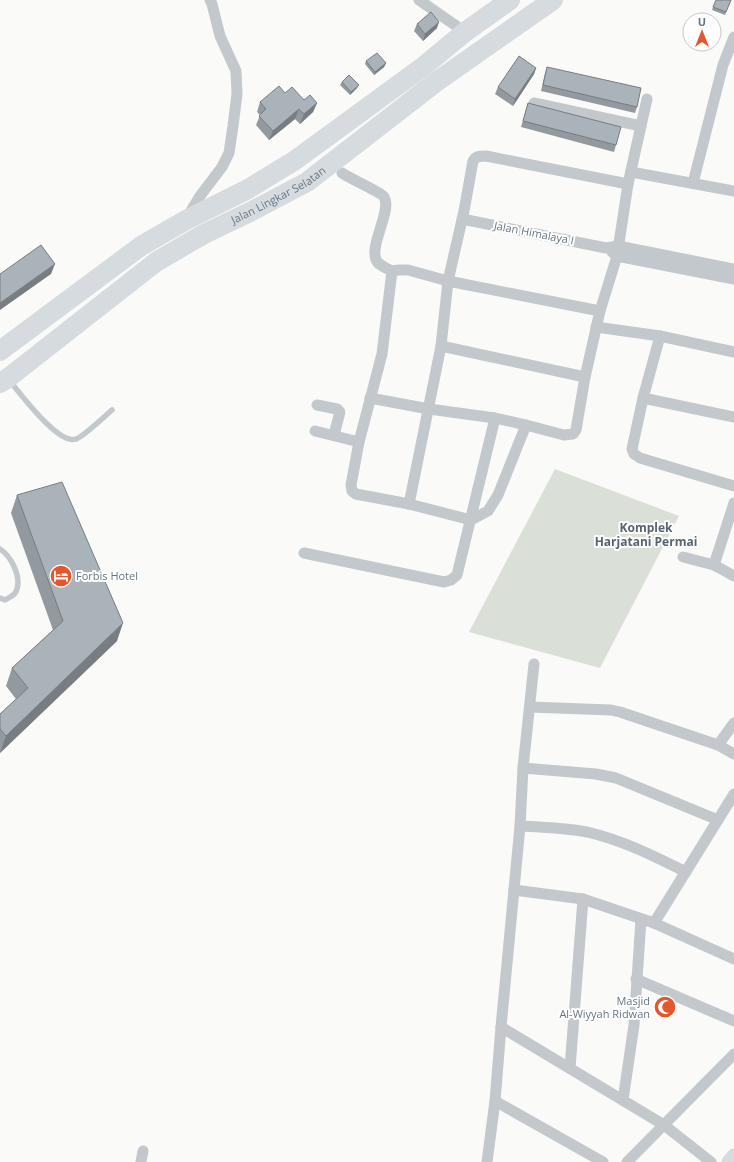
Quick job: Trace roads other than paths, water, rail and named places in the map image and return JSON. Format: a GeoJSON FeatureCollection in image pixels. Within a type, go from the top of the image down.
{"type":"FeatureCollection","features":[{"type":"Feature","properties":{"kind":"highway","name":"Jalan Lingkar Selatan"},"geometry":{"type":"LineString","coordinates":[[0,351],[140,246],[248,189],[294,161],[424,66],[465,32],[510,0]]}},
{"type":"Feature","properties":{"kind":"highway","name":"Jalan Lingkar Selatan"},"geometry":{"type":"LineString","coordinates":[[4,381],[156,262],[204,234],[307,182],[436,82],[553,0]]}},
{"type":"Feature","properties":{"kind":"highway"},"geometry":{"type":"LineString","coordinates":[[424,66],[436,82]]}},
{"type":"Feature","properties":{"kind":"street"},"geometry":{"type":"LineString","coordinates":[[193,217],[200,196],[222,166],[229,153],[237,94],[236,71],[220,36],[210,0]]}},
{"type":"Feature","properties":{"kind":"street"},"geometry":{"type":"LineString","coordinates":[[419,0],[465,32]]}},
{"type":"Feature","properties":{"kind":"street"},"geometry":{"type":"LineString","coordinates":[[692,183],[723,65],[734,37]]}},
{"type":"Feature","properties":{"kind":"street"},"geometry":{"type":"LineString","coordinates":[[370,398],[429,409],[494,418],[564,436],[573,434],[576,430],[585,377],[596,327],[618,251],[628,184],[647,99]]}},
{"type":"Feature","properties":{"kind":"street"},"geometry":{"type":"LineString","coordinates":[[534,103],[641,126]]}},
{"type":"Feature","properties":{"kind":"street"},"geometry":{"type":"LineString","coordinates":[[409,504],[441,346],[448,281],[473,161],[477,156],[486,156],[628,184]]}},
{"type":"Feature","properties":{"kind":"street"},"geometry":{"type":"LineString","coordinates":[[631,172],[734,190]]}},
{"type":"Feature","properties":{"kind":"street"},"geometry":{"type":"LineString","coordinates":[[342,173],[354,181],[381,194],[385,198],[386,207],[376,243],[376,258],[379,264],[392,271],[408,270],[448,281],[600,311]]}},
{"type":"Feature","properties":{"kind":"street","name":"Jalan Himalaya I"},"geometry":{"type":"LineString","coordinates":[[462,219],[618,251]]}},
{"type":"Feature","properties":{"kind":"street"},"geometry":{"type":"LineString","coordinates":[[618,251],[734,269]]}},
{"type":"Feature","properties":{"kind":"street"},"geometry":{"type":"LineString","coordinates":[[618,251],[734,279]]}},
{"type":"Feature","properties":{"kind":"street"},"geometry":{"type":"LineString","coordinates":[[392,271],[382,354],[359,442],[351,485],[352,491],[356,494],[409,504],[471,520],[488,511],[498,495],[526,425]]}},
{"type":"Feature","properties":{"kind":"street"},"geometry":{"type":"LineString","coordinates":[[596,327],[660,336],[734,352]]}},
{"type":"Feature","properties":{"kind":"street"},"geometry":{"type":"LineString","coordinates":[[660,336],[643,398],[632,448],[634,454],[640,458],[734,486]]}},
{"type":"Feature","properties":{"kind":"street"},"geometry":{"type":"LineString","coordinates":[[441,346],[585,377]]}},
{"type":"Feature","properties":{"kind":"street"},"geometry":{"type":"LineString","coordinates":[[643,398],[734,417]]}},
{"type":"Feature","properties":{"kind":"street"},"geometry":{"type":"LineString","coordinates":[[317,405],[337,409],[340,412],[334,435]]}},
{"type":"Feature","properties":{"kind":"street"},"geometry":{"type":"LineString","coordinates":[[304,553],[444,582],[452,580],[457,575],[494,418]]}},
{"type":"Feature","properties":{"kind":"street"},"geometry":{"type":"LineString","coordinates":[[315,432],[334,435],[359,442]]}},
{"type":"Feature","properties":{"kind":"street"},"geometry":{"type":"LineString","coordinates":[[714,565],[733,507]]}},
{"type":"Feature","properties":{"kind":"street"},"geometry":{"type":"LineString","coordinates":[[683,556],[714,565],[734,576]]}},
{"type":"Feature","properties":{"kind":"street"},"geometry":{"type":"LineString","coordinates":[[487,1162],[495,1101],[500,1027],[520,826],[523,768],[534,664]]}},
{"type":"Feature","properties":{"kind":"street"},"geometry":{"type":"LineString","coordinates":[[530,707],[611,710],[620,712],[718,745],[734,754]]}},
{"type":"Feature","properties":{"kind":"street"},"geometry":{"type":"LineString","coordinates":[[718,745],[734,723]]}},
{"type":"Feature","properties":{"kind":"street"},"geometry":{"type":"LineString","coordinates":[[523,768],[596,774],[616,778],[718,820]]}},
{"type":"Feature","properties":{"kind":"street"},"geometry":{"type":"LineString","coordinates":[[654,924],[734,794]]}},
{"type":"Feature","properties":{"kind":"street"},"geometry":{"type":"LineString","coordinates":[[520,826],[585,831],[609,838],[648,853],[686,872]]}},
{"type":"Feature","properties":{"kind":"street"},"geometry":{"type":"LineString","coordinates":[[514,890],[583,899],[654,924],[734,959]]}},
{"type":"Feature","properties":{"kind":"street"},"geometry":{"type":"LineString","coordinates":[[570,1068],[583,899]]}},
{"type":"Feature","properties":{"kind":"street"},"geometry":{"type":"LineString","coordinates":[[623,1100],[634,1025],[641,919]]}},
{"type":"Feature","properties":{"kind":"street"},"geometry":{"type":"LineString","coordinates":[[636,979],[734,1021]]}},
{"type":"Feature","properties":{"kind":"street"},"geometry":{"type":"LineString","coordinates":[[500,1027],[664,1125],[711,1162]]}},
{"type":"Feature","properties":{"kind":"street"},"geometry":{"type":"LineString","coordinates":[[627,1162],[734,1054]]}},
{"type":"Feature","properties":{"kind":"street"},"geometry":{"type":"LineString","coordinates":[[495,1101],[603,1162]]}},
{"type":"Feature","properties":{"kind":"street"},"geometry":{"type":"LineString","coordinates":[[141,1162],[143,1151]]}},
{"type":"Feature","properties":{"kind":"street"},"geometry":{"type":"LineString","coordinates":[[729,1162],[734,1156]]}},
{"type":"Feature","properties":{"kind":"lane"},"geometry":{"type":"LineString","coordinates":[[4,381],[60,436],[70,440],[77,439],[112,410]]}},
{"type":"Feature","properties":{"kind":"lane"},"geometry":{"type":"LineString","coordinates":[[0,549],[8,557],[17,576],[17,589],[13,596],[5,600],[0,598]]}},
{"type":"Feature","properties":{"kind":"place","name":"Forbis Hotel"},"geometry":{"type":"Point","coordinates":[61,576]}},
{"type":"Feature","properties":{"kind":"place","name":"Masjid Al-Wiyyah Ridwan"},"geometry":{"type":"Point","coordinates":[665,1007]}},
{"type":"Feature","properties":{"kind":"district","name":"Komplek Harjatani Permai"},"geometry":{"type":"Point","coordinates":[646,535]}}]}
